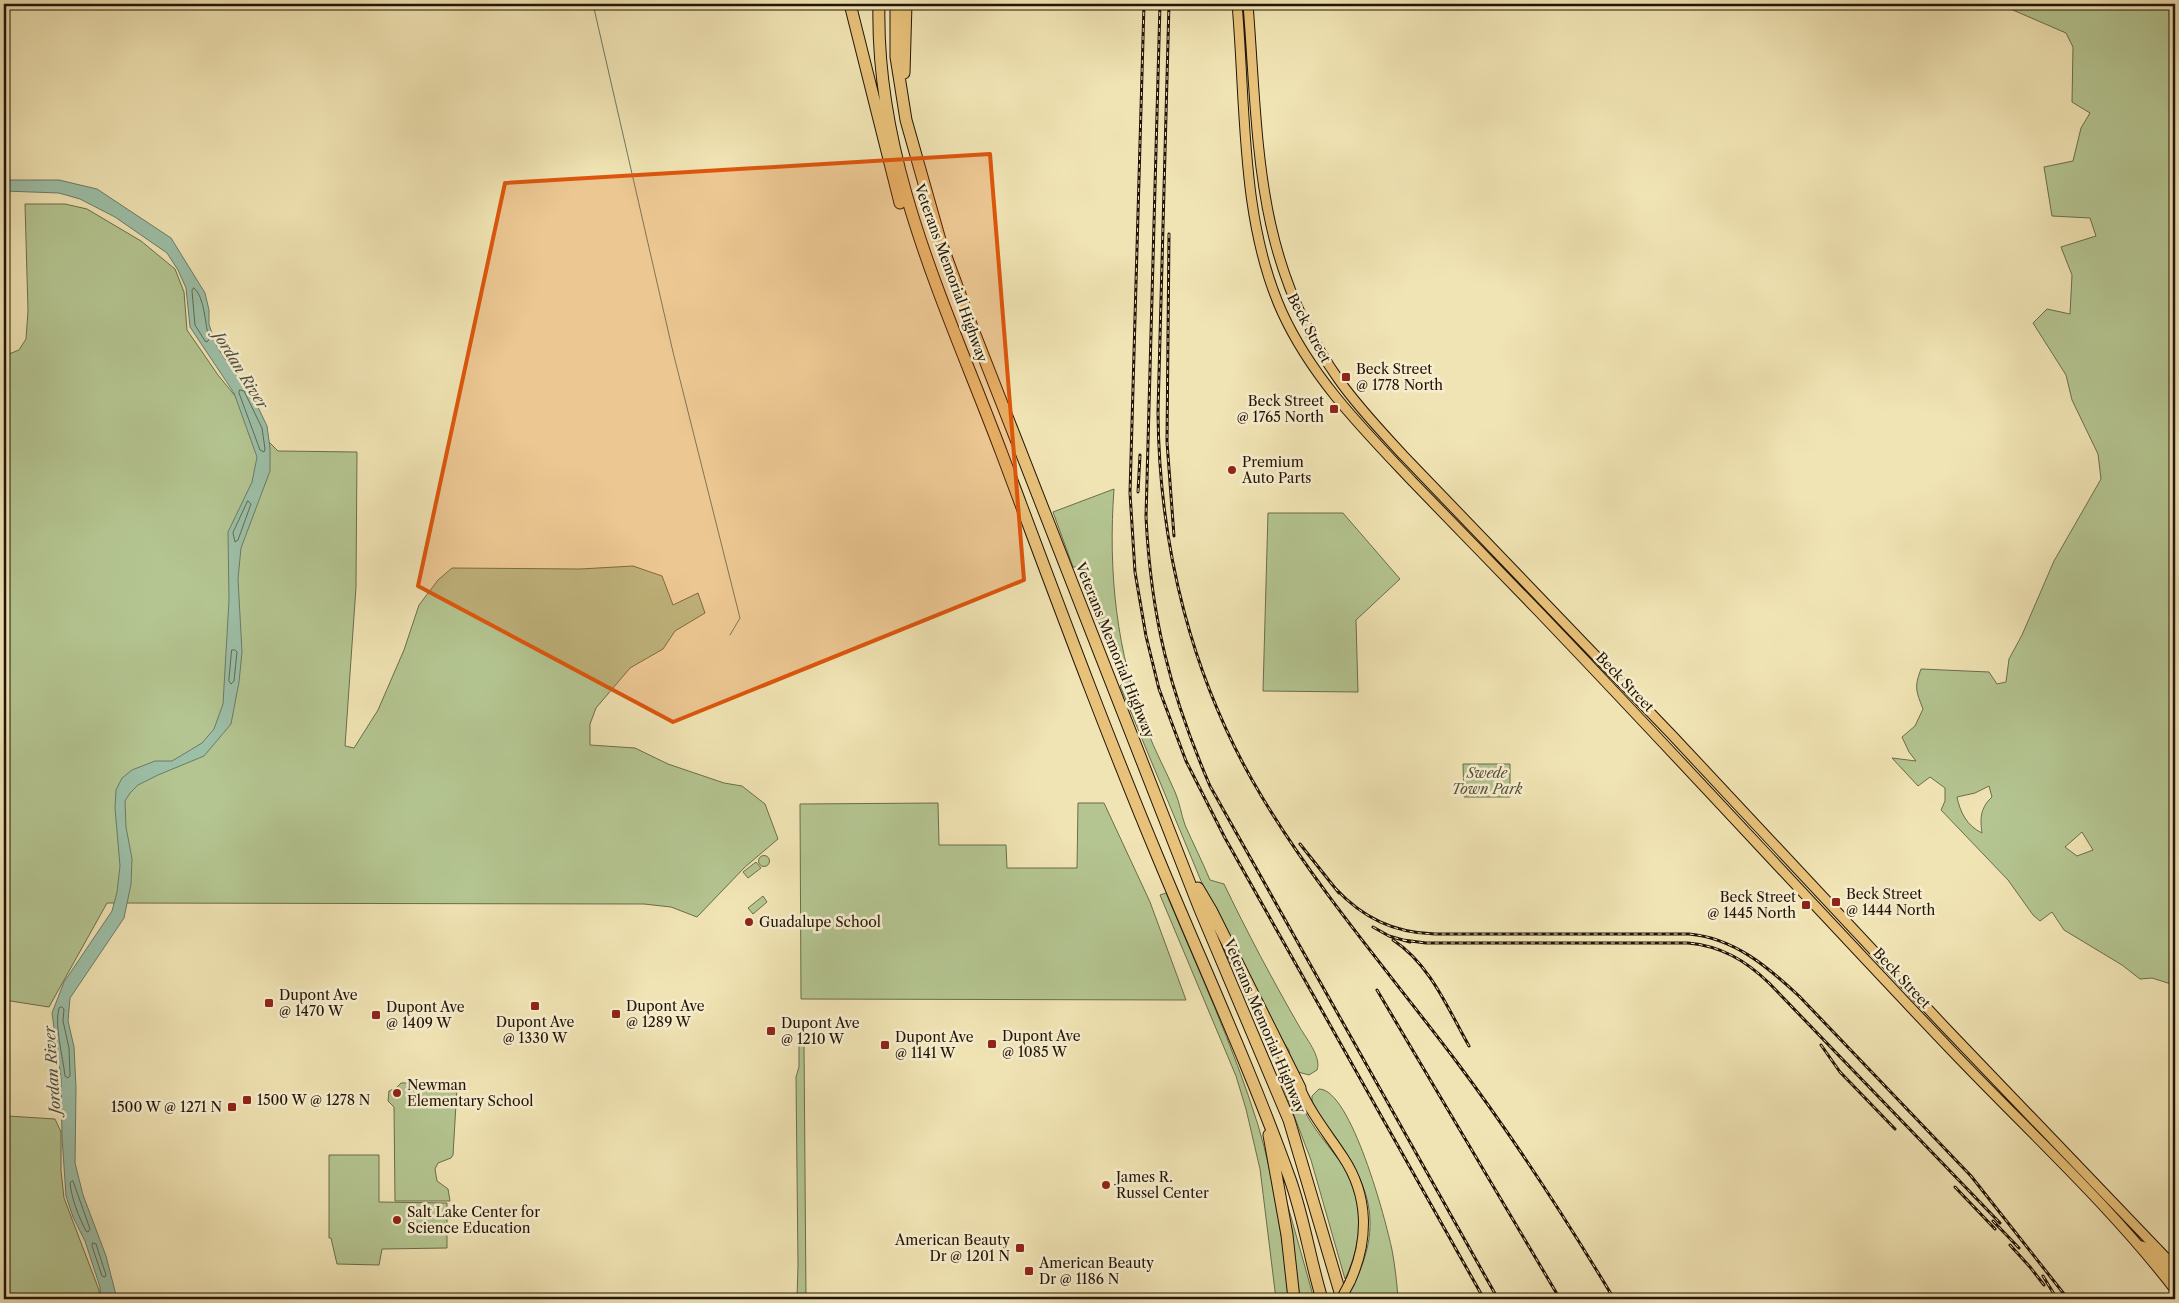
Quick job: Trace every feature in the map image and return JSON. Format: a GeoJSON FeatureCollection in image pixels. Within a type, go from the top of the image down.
{"type":"FeatureCollection","features":[{"type":"Feature","properties":{"kind":"highway"},"geometry":{"type":"LineString","coordinates":[[850,4],[881,132],[908,229],[948,327],[964,355]]}},
{"type":"Feature","properties":{"kind":"highway","name":"Veterans Memorial Highway"},"geometry":{"type":"LineString","coordinates":[[879,4],[880,50],[885,101],[897,163],[909,209],[1101,717],[1160,863],[1266,1114],[1292,1184],[1322,1299]]}},
{"type":"Feature","properties":{"kind":"highway","name":"Veterans Memorial Highway"},"geometry":{"type":"LineString","coordinates":[[896,4],[896,57],[906,120],[940,240],[972,327],[1183,863],[1289,1120],[1341,1299]]}},
{"type":"Feature","properties":{"kind":"highway"},"geometry":{"type":"LineString","coordinates":[[906,4],[904,70],[906,120]]}},
{"type":"Feature","properties":{"kind":"highway"},"geometry":{"type":"LineString","coordinates":[[1183,863],[1211,910],[1300,1088]]}},
{"type":"Feature","properties":{"kind":"highway"},"geometry":{"type":"LineString","coordinates":[[1266,1114],[1272,1165],[1287,1235],[1294,1299]]}},
{"type":"Feature","properties":{"kind":"main road","name":"Beck Street"},"geometry":{"type":"LineString","coordinates":[[1237,4],[1250,182],[1260,245],[1281,309],[1305,355],[1324,382],[1400,468],[1648,725],[1950,1049],[2133,1240],[2175,1290]]}},
{"type":"Feature","properties":{"kind":"main road","name":"Beck Street"},"geometry":{"type":"LineString","coordinates":[[1248,4],[1260,169],[1272,233],[1282,268],[1296,303],[1318,347],[1339,380],[1363,411],[1403,455],[1666,728],[1963,1046],[2175,1266]]}},
{"type":"Feature","properties":{"kind":"main road"},"geometry":{"type":"LineString","coordinates":[[1300,1088],[1313,1114],[1350,1169],[1362,1201],[1364,1235],[1360,1257],[1341,1299]]}},
{"type":"Feature","properties":{"kind":"main road"},"geometry":{"type":"LineString","coordinates":[[2133,1240],[2153,1254],[2175,1278]]}},
{"type":"Feature","properties":{"kind":"highlighted area"},"geometry":{"type":"Polygon","coordinates":[[[990,154],[1024,580],[673,722],[418,586],[505,183],[990,154]]]}},
{"type":"Feature","properties":{"kind":"green space"},"geometry":{"type":"Polygon","coordinates":[[[1999,4],[2175,4],[2174,985],[2152,978],[2140,979],[2122,965],[2064,930],[2052,912],[2040,921],[2033,915],[2008,880],[1941,810],[1945,801],[1945,788],[1930,777],[1918,786],[1892,758],[1916,761],[1909,752],[1902,737],[1915,726],[1923,709],[1917,689],[1917,680],[1921,669],[1989,672],[1997,684],[2006,682],[2009,659],[2022,635],[2054,561],[2101,479],[2098,454],[2072,400],[2066,375],[2033,323],[2047,309],[2070,314],[2072,275],[2061,247],[2096,236],[2090,218],[2052,216],[2044,167],[2073,161],[2081,128],[2090,113],[2072,102],[2073,47],[2066,33],[1999,4]],[[1989,786],[1975,793],[1957,797],[1965,818],[1972,827],[1982,833],[1983,810],[1992,797],[1989,786]],[[2082,832],[2065,847],[2077,856],[2093,850],[2082,832]]]}},
{"type":"Feature","properties":{"kind":"green space"},"geometry":{"type":"Polygon","coordinates":[[[25,204],[65,204],[87,209],[141,241],[175,269],[184,292],[187,330],[218,375],[236,397],[249,422],[278,451],[357,452],[356,587],[345,746],[354,748],[378,710],[404,650],[419,605],[438,580],[452,568],[580,569],[633,566],[662,576],[673,605],[698,593],[705,613],[675,631],[663,649],[630,668],[596,708],[590,724],[590,745],[635,748],[668,764],[724,783],[742,786],[765,804],[778,839],[745,867],[697,917],[671,907],[644,904],[107,903],[49,1007],[4,1000],[4,356],[19,350],[26,339],[28,311],[25,204]]]}},
{"type":"Feature","properties":{"kind":"green space"},"geometry":{"type":"Polygon","coordinates":[[[1114,489],[1112,550],[1117,611],[1121,642],[1136,701],[1150,738],[1177,796],[1185,825],[1210,880],[1224,884],[1269,973],[1315,1053],[1318,1065],[1317,1070],[1309,1075],[1298,1072],[1291,1062],[1289,1050],[1277,1033],[1204,888],[1120,686],[1122,684],[1076,567],[1073,567],[1053,512],[1114,489]]]}},
{"type":"Feature","properties":{"kind":"green space"},"geometry":{"type":"Polygon","coordinates":[[[1268,513],[1343,513],[1400,579],[1356,620],[1358,692],[1263,691],[1268,513]]]}},
{"type":"Feature","properties":{"kind":"green space","name":"Swede Town Park"},"geometry":{"type":"Polygon","coordinates":[[[1463,764],[1510,764],[1510,797],[1464,797],[1463,764]]]}},
{"type":"Feature","properties":{"kind":"green space"},"geometry":{"type":"Polygon","coordinates":[[[938,803],[939,845],[1006,845],[1007,868],[1077,868],[1078,803],[1104,803],[1150,902],[1186,1000],[801,999],[800,804],[938,803]]]}},
{"type":"Feature","properties":{"kind":"green space"},"geometry":{"type":"Polygon","coordinates":[[[764,855],[770,861],[764,867],[758,861],[764,855]]]}},
{"type":"Feature","properties":{"kind":"green space"},"geometry":{"type":"Polygon","coordinates":[[[756,862],[761,868],[748,878],[743,872],[756,862]]]}},
{"type":"Feature","properties":{"kind":"green space"},"geometry":{"type":"Polygon","coordinates":[[[1166,893],[1226,1036],[1258,1125],[1273,1189],[1290,1299],[1276,1299],[1260,1169],[1236,1076],[1160,895],[1166,893]]]}},
{"type":"Feature","properties":{"kind":"green space"},"geometry":{"type":"Polygon","coordinates":[[[763,896],[767,902],[753,914],[748,908],[763,896]]]}},
{"type":"Feature","properties":{"kind":"green space"},"geometry":{"type":"Polygon","coordinates":[[[1239,972],[1304,1110],[1348,1174],[1354,1189],[1359,1219],[1358,1234],[1356,1249],[1345,1279],[1311,1160],[1259,1024],[1236,973],[1239,972]]]}},
{"type":"Feature","properties":{"kind":"green space"},"geometry":{"type":"Polygon","coordinates":[[[799,1045],[804,1045],[806,1299],[797,1299],[796,1077],[799,1067],[799,1045]]]}},
{"type":"Feature","properties":{"kind":"green space"},"geometry":{"type":"Polygon","coordinates":[[[401,1083],[454,1083],[457,1087],[453,1155],[451,1158],[438,1163],[435,1169],[437,1181],[448,1189],[450,1201],[395,1201],[394,1107],[388,1101],[389,1091],[401,1083]]]}},
{"type":"Feature","properties":{"kind":"green space"},"geometry":{"type":"Polygon","coordinates":[[[1319,1089],[1331,1095],[1343,1110],[1355,1132],[1383,1213],[1392,1250],[1398,1299],[1351,1299],[1349,1293],[1362,1264],[1369,1239],[1370,1215],[1365,1193],[1357,1172],[1312,1105],[1312,1096],[1319,1089]]]}},
{"type":"Feature","properties":{"kind":"green space"},"geometry":{"type":"Polygon","coordinates":[[[8,1116],[55,1119],[61,1132],[61,1171],[64,1198],[99,1290],[100,1299],[4,1299],[4,1124],[7,1124],[8,1116]]]}},
{"type":"Feature","properties":{"kind":"green space"},"geometry":{"type":"Polygon","coordinates":[[[329,1155],[379,1155],[379,1202],[447,1203],[447,1248],[382,1249],[379,1265],[337,1264],[331,1238],[329,1238],[329,1155]]]}},
{"type":"Feature","properties":{"kind":"green space"},"geometry":{"type":"Polygon","coordinates":[[[1284,1192],[1314,1299],[1297,1299],[1284,1192]]]}},
{"type":"Feature","properties":{"kind":"water"},"geometry":{"type":"Polygon","coordinates":[[[4,180],[59,180],[97,189],[171,238],[205,293],[209,310],[209,324],[215,343],[224,358],[242,377],[256,403],[267,426],[270,448],[270,471],[241,548],[238,579],[242,652],[239,682],[231,724],[204,756],[138,785],[125,801],[126,827],[132,859],[131,884],[124,918],[70,998],[68,1021],[74,1047],[76,1088],[75,1163],[83,1195],[106,1256],[117,1299],[101,1299],[100,1287],[85,1241],[73,1217],[66,1196],[61,1078],[52,1013],[64,982],[112,911],[117,892],[120,866],[115,808],[116,790],[122,778],[132,770],[155,761],[172,761],[202,743],[214,729],[223,704],[229,601],[228,532],[252,482],[257,457],[234,393],[190,327],[186,288],[178,270],[167,253],[115,217],[80,199],[59,193],[4,191],[4,180]]]}},
{"type":"Feature","properties":{"kind":"waterway"},"geometry":{"type":"LineString","coordinates":[[593,4],[673,352],[740,618],[730,635]]}},
{"type":"Feature","properties":{"kind":"railway"},"geometry":{"type":"LineString","coordinates":[[1144,4],[1130,493],[1135,572],[1146,636],[1159,689],[1186,761],[1225,838],[1484,1299]]}},
{"type":"Feature","properties":{"kind":"railway"},"geometry":{"type":"LineString","coordinates":[[1160,4],[1146,517],[1152,589],[1173,687],[1210,786],[1498,1299]]}},
{"type":"Feature","properties":{"kind":"railway"},"geometry":{"type":"LineString","coordinates":[[1169,4],[1158,412],[1160,463],[1173,563],[1184,612],[1199,660],[1216,707],[1237,753],[1283,831],[1330,898],[1456,1061],[1498,1119],[1558,1208],[1614,1299]]}},
{"type":"Feature","properties":{"kind":"railway"},"geometry":{"type":"LineString","coordinates":[[1169,234],[1167,442],[1174,536]]}},
{"type":"Feature","properties":{"kind":"railway"},"geometry":{"type":"LineString","coordinates":[[1138,492],[1140,455]]}},
{"type":"Feature","properties":{"kind":"railway"},"geometry":{"type":"LineString","coordinates":[[1300,844],[1339,893]]}},
{"type":"Feature","properties":{"kind":"railway"},"geometry":{"type":"LineString","coordinates":[[1335,888],[1346,899],[1368,915],[1380,922],[1406,931],[1435,934],[1689,934],[1721,941],[1735,948],[1762,965],[1799,996],[1971,1176],[2068,1299]]}},
{"type":"Feature","properties":{"kind":"railway"},"geometry":{"type":"LineString","coordinates":[[1373,927],[1389,936],[1410,942]]}},
{"type":"Feature","properties":{"kind":"railway"},"geometry":{"type":"LineString","coordinates":[[1393,940],[1418,961],[1428,974],[1469,1046]]}},
{"type":"Feature","properties":{"kind":"railway"},"geometry":{"type":"LineString","coordinates":[[1403,940],[1426,943],[1688,943],[1711,947],[1732,955],[1751,967],[1769,983],[2000,1223]]}},
{"type":"Feature","properties":{"kind":"railway"},"geometry":{"type":"LineString","coordinates":[[1377,990],[1560,1299]]}},
{"type":"Feature","properties":{"kind":"railway"},"geometry":{"type":"LineString","coordinates":[[1821,1045],[1840,1072],[1895,1129]]}},
{"type":"Feature","properties":{"kind":"railway"},"geometry":{"type":"LineString","coordinates":[[1955,1187],[1995,1229]]}},
{"type":"Feature","properties":{"kind":"railway"},"geometry":{"type":"LineString","coordinates":[[1993,1221],[2019,1248]]}},
{"type":"Feature","properties":{"kind":"railway"},"geometry":{"type":"LineString","coordinates":[[2010,1245],[2044,1285]]}},
{"type":"Feature","properties":{"kind":"railway"},"geometry":{"type":"LineString","coordinates":[[2043,1276],[2057,1299]]}},
{"type":"Feature","properties":{"kind":"place","name":"Beck Street @ 1778 North"},"geometry":{"type":"Point","coordinates":[1346,377]}},
{"type":"Feature","properties":{"kind":"place","name":"Beck Street @ 1765 North"},"geometry":{"type":"Point","coordinates":[1334,409]}},
{"type":"Feature","properties":{"kind":"place","name":"Premium Auto Parts"},"geometry":{"type":"Point","coordinates":[1232,470]}},
{"type":"Feature","properties":{"kind":"place","name":"Beck Street @ 1444 North"},"geometry":{"type":"Point","coordinates":[1836,902]}},
{"type":"Feature","properties":{"kind":"place","name":"Beck Street @ 1445 North"},"geometry":{"type":"Point","coordinates":[1806,905]}},
{"type":"Feature","properties":{"kind":"place","name":"Guadalupe School"},"geometry":{"type":"Point","coordinates":[749,922]}},
{"type":"Feature","properties":{"kind":"place","name":"Dupont Ave @ 1470 W"},"geometry":{"type":"Point","coordinates":[269,1003]}},
{"type":"Feature","properties":{"kind":"place","name":"Dupont Ave @ 1330 W"},"geometry":{"type":"Point","coordinates":[535,1006]}},
{"type":"Feature","properties":{"kind":"place","name":"Dupont Ave @ 1289 W"},"geometry":{"type":"Point","coordinates":[616,1014]}},
{"type":"Feature","properties":{"kind":"place","name":"Dupont Ave @ 1409 W"},"geometry":{"type":"Point","coordinates":[376,1015]}},
{"type":"Feature","properties":{"kind":"place","name":"Dupont Ave @ 1210 W"},"geometry":{"type":"Point","coordinates":[771,1031]}},
{"type":"Feature","properties":{"kind":"place","name":"Dupont Ave @ 1085 W"},"geometry":{"type":"Point","coordinates":[992,1044]}},
{"type":"Feature","properties":{"kind":"place","name":"Dupont Ave @ 1141 W"},"geometry":{"type":"Point","coordinates":[885,1045]}},
{"type":"Feature","properties":{"kind":"place","name":"Newman Elementary School"},"geometry":{"type":"Point","coordinates":[397,1093]}},
{"type":"Feature","properties":{"kind":"place","name":"1500 W @ 1278 N"},"geometry":{"type":"Point","coordinates":[247,1100]}},
{"type":"Feature","properties":{"kind":"place","name":"1500 W @ 1271 N"},"geometry":{"type":"Point","coordinates":[232,1107]}},
{"type":"Feature","properties":{"kind":"place","name":"James R. Russel Center"},"geometry":{"type":"Point","coordinates":[1106,1185]}},
{"type":"Feature","properties":{"kind":"place","name":"Salt Lake Center for Science Education"},"geometry":{"type":"Point","coordinates":[397,1220]}},
{"type":"Feature","properties":{"kind":"place","name":"American Beauty Dr @ 1201 N"},"geometry":{"type":"Point","coordinates":[1020,1248]}},
{"type":"Feature","properties":{"kind":"place","name":"American Beauty Dr @ 1186 N"},"geometry":{"type":"Point","coordinates":[1029,1271]}},
{"type":"Feature","properties":{"kind":"water label","name":"Jordan River"},"geometry":{"type":"Point","coordinates":[241,370]}},
{"type":"Feature","properties":{"kind":"water label","name":"Jordan River"},"geometry":{"type":"Point","coordinates":[52,1070]}}]}
